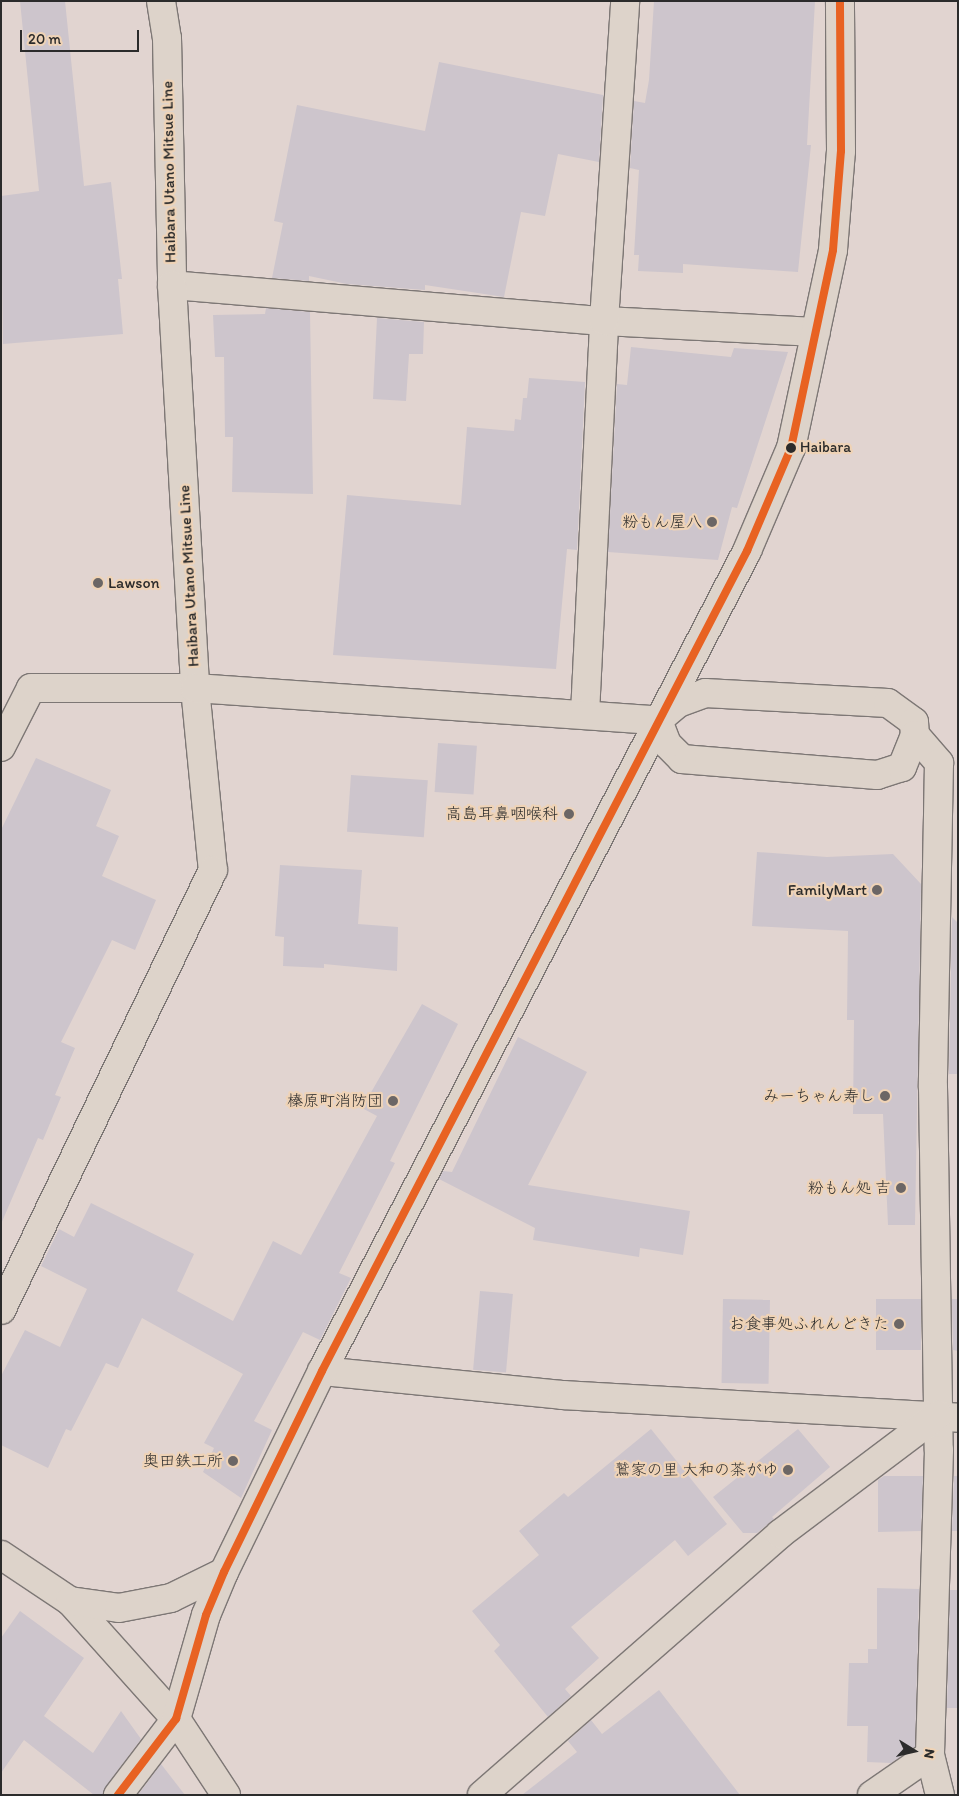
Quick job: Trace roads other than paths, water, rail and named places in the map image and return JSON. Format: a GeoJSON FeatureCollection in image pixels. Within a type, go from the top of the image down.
{"type":"FeatureCollection","features":[{"type":"Feature","properties":{"kind":"main road","name":"Haibara Utano Mitsue Line"},"geometry":{"type":"LineString","coordinates":[[161,1],[167,38],[172,284],[195,688],[658,720]]}},
{"type":"Feature","properties":{"kind":"main road"},"geometry":{"type":"LineString","coordinates":[[585,714],[604,321],[625,1]]}},
{"type":"Feature","properties":{"kind":"main road"},"geometry":{"type":"LineString","coordinates":[[118,1795],[176,1719],[206,1615],[224,1572],[322,1371],[746,551],[791,448],[833,250],[841,151],[840,1]]}},
{"type":"Feature","properties":{"kind":"main road"},"geometry":{"type":"LineString","coordinates":[[172,284],[604,321],[816,332]]}},
{"type":"Feature","properties":{"kind":"main road"},"geometry":{"type":"LineString","coordinates":[[1,747],[31,688],[195,688],[213,870],[1,1310]]}},
{"type":"Feature","properties":{"kind":"main road"},"geometry":{"type":"LineString","coordinates":[[705,693],[888,703],[914,722],[915,735],[902,767],[877,775],[682,759],[667,744],[658,720],[678,703],[705,693]]}},
{"type":"Feature","properties":{"kind":"main road"},"geometry":{"type":"LineString","coordinates":[[915,735],[939,763],[933,1087],[948,1416],[930,1755],[940,1795]]}},
{"type":"Feature","properties":{"kind":"main road"},"geometry":{"type":"LineString","coordinates":[[322,1371],[563,1395],[948,1416]]}},
{"type":"Feature","properties":{"kind":"main road"},"geometry":{"type":"LineString","coordinates":[[482,1795],[780,1534],[948,1416]]}},
{"type":"Feature","properties":{"kind":"main road"},"geometry":{"type":"LineString","coordinates":[[1,1555],[31,1578],[70,1601],[176,1719],[226,1795]]}},
{"type":"Feature","properties":{"kind":"main road"},"geometry":{"type":"LineString","coordinates":[[70,1601],[119,1608],[171,1598],[224,1572]]}},
{"type":"Feature","properties":{"kind":"main road"},"geometry":{"type":"LineString","coordinates":[[872,1795],[930,1755]]}},
{"type":"Feature","properties":{"kind":"place","name":"Haibara"},"geometry":{"type":"Point","coordinates":[791,448]}},
{"type":"Feature","properties":{"kind":"place","name":"粉もん屋八"},"geometry":{"type":"Point","coordinates":[712,522]}},
{"type":"Feature","properties":{"kind":"place","name":"Lawson"},"geometry":{"type":"Point","coordinates":[98,583]}},
{"type":"Feature","properties":{"kind":"place","name":"高島耳鼻咽喉科"},"geometry":{"type":"Point","coordinates":[569,814]}},
{"type":"Feature","properties":{"kind":"place","name":"FamilyMart"},"geometry":{"type":"Point","coordinates":[877,890]}},
{"type":"Feature","properties":{"kind":"place","name":"みーちゃん寿し"},"geometry":{"type":"Point","coordinates":[885,1096]}},
{"type":"Feature","properties":{"kind":"place","name":"榛原町消防団"},"geometry":{"type":"Point","coordinates":[393,1101]}},
{"type":"Feature","properties":{"kind":"place","name":"粉もん処 吉"},"geometry":{"type":"Point","coordinates":[901,1188]}},
{"type":"Feature","properties":{"kind":"place","name":"お食事処ふれんどきた"},"geometry":{"type":"Point","coordinates":[899,1324]}},
{"type":"Feature","properties":{"kind":"place","name":"奥田鉄工所"},"geometry":{"type":"Point","coordinates":[233,1461]}},
{"type":"Feature","properties":{"kind":"place","name":"鷲家の里 大和の茶がゆ"},"geometry":{"type":"Point","coordinates":[788,1470]}}]}
